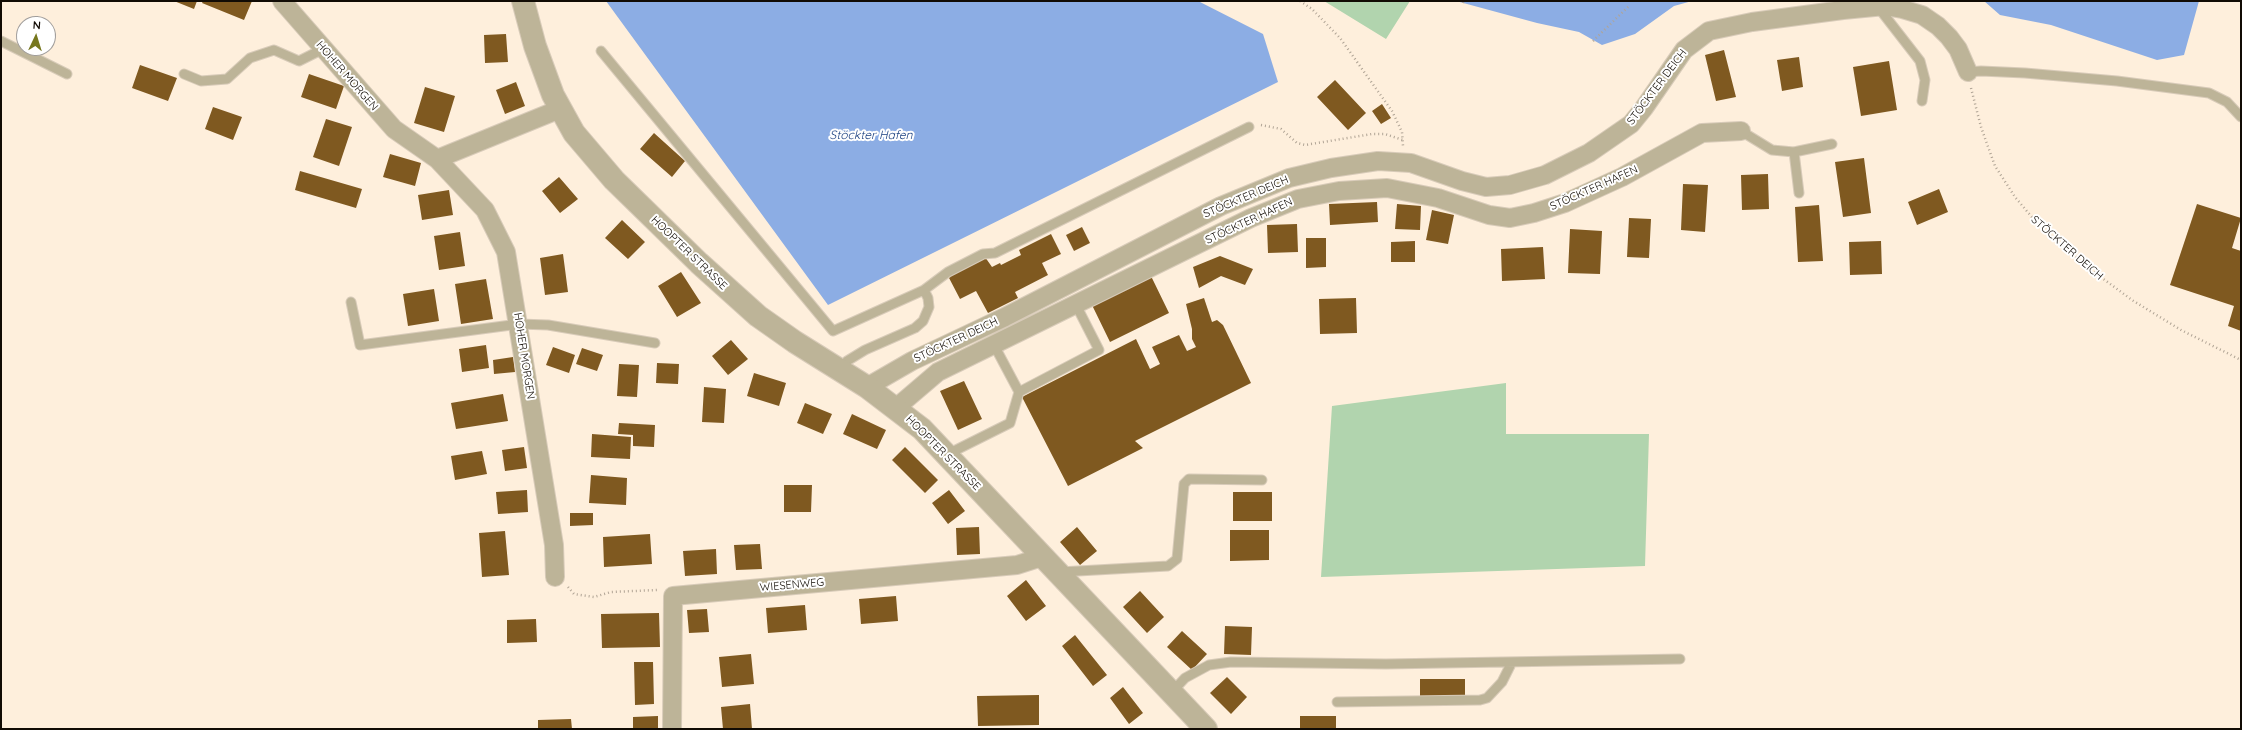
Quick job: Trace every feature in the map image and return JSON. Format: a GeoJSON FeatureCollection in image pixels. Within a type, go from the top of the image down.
{"type":"FeatureCollection","features":[{"type":"Feature","properties":{"kind":"street","name":"HOHER MORGEN"},"geometry":{"type":"LineString","coordinates":[[282,1],[394,129],[437,159],[485,210],[506,252],[554,545],[555,577]]}},
{"type":"Feature","properties":{"kind":"street","name":"HOOPTER STRASSE"},"geometry":{"type":"LineString","coordinates":[[523,1],[545,75],[560,109],[574,133],[614,180],[699,262],[758,316],[795,342],[867,386],[897,407],[948,454],[1049,565],[1206,729]]}},
{"type":"Feature","properties":{"kind":"street","name":"STÖCKTER DEICH"},"geometry":{"type":"LineString","coordinates":[[867,386],[912,360],[1005,317],[1221,206],[1289,178],[1359,163],[1402,161],[1474,185],[1495,187],[1524,182],[1568,165],[1607,142],[1631,124],[1648,103],[1684,50],[1709,31],[1752,22],[1878,7],[1902,9],[1922,15],[1949,36],[1958,49],[1968,72]]}},
{"type":"Feature","properties":{"kind":"street"},"geometry":{"type":"LineString","coordinates":[[437,159],[560,109]]}},
{"type":"Feature","properties":{"kind":"street","name":"STÖCKTER HAFEN"},"geometry":{"type":"LineString","coordinates":[[897,407],[938,372],[1251,218],[1298,199],[1339,191],[1387,188],[1438,198],[1489,215],[1510,218],[1534,213],[1565,203],[1622,177],[1702,133],[1741,131]]}},
{"type":"Feature","properties":{"kind":"street","name":"WIESENWEG"},"geometry":{"type":"LineString","coordinates":[[673,596],[1017,565],[1049,565]]}},
{"type":"Feature","properties":{"kind":"street"},"geometry":{"type":"LineString","coordinates":[[672,729],[673,596]]}},
{"type":"Feature","properties":{"kind":"lane"},"geometry":{"type":"LineString","coordinates":[[1878,7],[1920,60],[1925,80],[1922,101]]}},
{"type":"Feature","properties":{"kind":"lane"},"geometry":{"type":"LineString","coordinates":[[1,41],[67,74]]}},
{"type":"Feature","properties":{"kind":"lane"},"geometry":{"type":"LineString","coordinates":[[184,74],[201,81],[227,79],[250,58],[274,50],[299,61],[323,49]]}},
{"type":"Feature","properties":{"kind":"lane"},"geometry":{"type":"LineString","coordinates":[[601,51],[833,331],[924,290],[948,272],[983,254],[995,253],[1249,127]]}},
{"type":"Feature","properties":{"kind":"lane"},"geometry":{"type":"LineString","coordinates":[[1968,72],[1997,71],[2117,81],[2209,93],[2227,102],[2241,116]]}},
{"type":"Feature","properties":{"kind":"lane"},"geometry":{"type":"LineString","coordinates":[[1741,131],[1772,150],[1794,152],[1832,144]]}},
{"type":"Feature","properties":{"kind":"lane"},"geometry":{"type":"LineString","coordinates":[[1794,152],[1799,193]]}},
{"type":"Feature","properties":{"kind":"lane"},"geometry":{"type":"LineString","coordinates":[[841,370],[847,361],[865,350],[903,333],[923,321],[929,307],[928,298],[924,290]]}},
{"type":"Feature","properties":{"kind":"lane"},"geometry":{"type":"LineString","coordinates":[[351,302],[360,346],[519,324],[548,325],[655,343]]}},
{"type":"Feature","properties":{"kind":"lane"},"geometry":{"type":"LineString","coordinates":[[1019,392],[1099,350],[1076,305]]}},
{"type":"Feature","properties":{"kind":"lane"},"geometry":{"type":"LineString","coordinates":[[948,454],[1010,423],[1019,392],[994,345]]}},
{"type":"Feature","properties":{"kind":"lane"},"geometry":{"type":"LineString","coordinates":[[1049,565],[1168,566],[1174,563],[1179,551],[1184,484],[1189,479],[1262,480]]}},
{"type":"Feature","properties":{"kind":"lane"},"geometry":{"type":"LineString","coordinates":[[1172,693],[1185,678],[1209,665],[1231,662],[1386,664],[1680,659]]}},
{"type":"Feature","properties":{"kind":"lane"},"geometry":{"type":"LineString","coordinates":[[1337,702],[1480,700],[1487,698],[1502,682],[1512,662]]}},
{"type":"Feature","properties":{"kind":"path"},"geometry":{"type":"LineString","coordinates":[[1300,1],[1312,9],[1340,38],[1392,112],[1402,132],[1402,161]]}},
{"type":"Feature","properties":{"kind":"path"},"geometry":{"type":"LineString","coordinates":[[1593,41],[1630,5]]}},
{"type":"Feature","properties":{"kind":"path","name":"STÖCKTER DEICH"},"geometry":{"type":"LineString","coordinates":[[1968,72],[1981,127],[1995,166],[2029,215],[2094,272],[2132,300],[2187,333],[2241,360]]}},
{"type":"Feature","properties":{"kind":"path"},"geometry":{"type":"LineString","coordinates":[[1249,127],[1264,124],[1281,129],[1297,143],[1305,145],[1372,134],[1385,134],[1402,140]]}},
{"type":"Feature","properties":{"kind":"path"},"geometry":{"type":"LineString","coordinates":[[555,577],[574,594],[581,596],[594,597],[611,592],[664,589],[673,596]]}},
{"type":"Feature","properties":{"kind":"green space"},"geometry":{"type":"Polygon","coordinates":[[[1324,1],[1410,1],[1386,39],[1324,1]]]}},
{"type":"Feature","properties":{"kind":"green space"},"geometry":{"type":"Polygon","coordinates":[[[1506,383],[1506,434],[1649,434],[1645,566],[1321,577],[1332,406],[1506,383]]]}},
{"type":"Feature","properties":{"kind":"water","name":"Stöckter Hafen"},"geometry":{"type":"Polygon","coordinates":[[[606,1],[1198,1],[1263,34],[1278,82],[828,305],[606,1]]]}},
{"type":"Feature","properties":{"kind":"water"},"geometry":{"type":"Polygon","coordinates":[[[1456,1],[1692,1],[1674,6],[1635,34],[1602,45],[1579,32],[1537,23],[1456,1]]]}},
{"type":"Feature","properties":{"kind":"water"},"geometry":{"type":"Polygon","coordinates":[[[1984,1],[2199,1],[2184,55],[2157,60],[2051,25],[2000,15],[1984,1]]]}},
{"type":"Feature","properties":{"kind":"building"},"geometry":{"type":"Polygon","coordinates":[[[174,1],[197,1],[194,9],[174,1]]]}},
{"type":"Feature","properties":{"kind":"building"},"geometry":{"type":"Polygon","coordinates":[[[203,1],[252,1],[244,20],[202,3],[203,1]]]}},
{"type":"Feature","properties":{"kind":"building"},"geometry":{"type":"Polygon","coordinates":[[[506,34],[508,62],[485,63],[484,35],[506,34]]]}},
{"type":"Feature","properties":{"kind":"building"},"geometry":{"type":"Polygon","coordinates":[[[1724,50],[1736,97],[1716,101],[1705,55],[1724,50]]]}},
{"type":"Feature","properties":{"kind":"building"},"geometry":{"type":"Polygon","coordinates":[[[1799,57],[1803,87],[1782,91],[1777,60],[1799,57]]]}},
{"type":"Feature","properties":{"kind":"building"},"geometry":{"type":"Polygon","coordinates":[[[1889,61],[1897,110],[1861,116],[1853,67],[1889,61]]]}},
{"type":"Feature","properties":{"kind":"building"},"geometry":{"type":"Polygon","coordinates":[[[140,65],[177,78],[168,101],[132,88],[140,65]]]}},
{"type":"Feature","properties":{"kind":"building"},"geometry":{"type":"Polygon","coordinates":[[[309,74],[344,86],[336,109],[301,97],[309,74]]]}},
{"type":"Feature","properties":{"kind":"building"},"geometry":{"type":"Polygon","coordinates":[[[1335,80],[1366,113],[1348,130],[1317,97],[1335,80]]]}},
{"type":"Feature","properties":{"kind":"building"},"geometry":{"type":"Polygon","coordinates":[[[516,82],[525,106],[505,114],[496,90],[516,82]]]}},
{"type":"Feature","properties":{"kind":"building"},"geometry":{"type":"Polygon","coordinates":[[[425,87],[455,96],[444,132],[414,123],[425,87]]]}},
{"type":"Feature","properties":{"kind":"building"},"geometry":{"type":"Polygon","coordinates":[[[1382,104],[1391,118],[1381,124],[1372,111],[1382,104]]]}},
{"type":"Feature","properties":{"kind":"building"},"geometry":{"type":"Polygon","coordinates":[[[213,107],[242,117],[233,140],[205,129],[213,107]]]}},
{"type":"Feature","properties":{"kind":"building"},"geometry":{"type":"Polygon","coordinates":[[[326,119],[352,127],[339,166],[313,157],[326,119]]]}},
{"type":"Feature","properties":{"kind":"building"},"geometry":{"type":"Polygon","coordinates":[[[654,133],[685,161],[672,177],[640,149],[654,133]]]}},
{"type":"Feature","properties":{"kind":"building"},"geometry":{"type":"Polygon","coordinates":[[[390,154],[421,163],[415,186],[383,177],[390,154]]]}},
{"type":"Feature","properties":{"kind":"building"},"geometry":{"type":"Polygon","coordinates":[[[1864,158],[1871,213],[1843,217],[1835,162],[1864,158]]]}},
{"type":"Feature","properties":{"kind":"building"},"geometry":{"type":"Polygon","coordinates":[[[300,171],[362,189],[356,208],[295,190],[300,171]]]}},
{"type":"Feature","properties":{"kind":"building"},"geometry":{"type":"Polygon","coordinates":[[[1768,174],[1769,209],[1742,210],[1741,175],[1768,174]]]}},
{"type":"Feature","properties":{"kind":"building"},"geometry":{"type":"Polygon","coordinates":[[[559,177],[578,199],[560,213],[542,191],[559,177]]]}},
{"type":"Feature","properties":{"kind":"building"},"geometry":{"type":"Polygon","coordinates":[[[1683,184],[1708,185],[1705,232],[1681,230],[1683,184]]]}},
{"type":"Feature","properties":{"kind":"building"},"geometry":{"type":"Polygon","coordinates":[[[1939,189],[1948,212],[1917,225],[1908,202],[1939,189]]]}},
{"type":"Feature","properties":{"kind":"building"},"geometry":{"type":"Polygon","coordinates":[[[449,190],[453,215],[422,220],[418,195],[449,190]]]}},
{"type":"Feature","properties":{"kind":"building"},"geometry":{"type":"Polygon","coordinates":[[[1377,202],[1378,222],[1330,225],[1329,204],[1377,202]]]}},
{"type":"Feature","properties":{"kind":"building"},"geometry":{"type":"Polygon","coordinates":[[[1397,204],[1421,206],[1420,230],[1395,229],[1397,204]]]}},
{"type":"Feature","properties":{"kind":"building"},"geometry":{"type":"Polygon","coordinates":[[[2197,204],[2241,218],[2232,248],[2241,251],[2241,331],[2228,326],[2234,306],[2170,285],[2197,204]]]}},
{"type":"Feature","properties":{"kind":"building"},"geometry":{"type":"Polygon","coordinates":[[[1819,205],[1823,261],[1798,262],[1795,207],[1819,205]]]}},
{"type":"Feature","properties":{"kind":"building"},"geometry":{"type":"Polygon","coordinates":[[[1432,210],[1454,215],[1448,244],[1426,240],[1432,210]]]}},
{"type":"Feature","properties":{"kind":"building"},"geometry":{"type":"Polygon","coordinates":[[[1629,218],[1651,219],[1649,258],[1627,257],[1629,218]]]}},
{"type":"Feature","properties":{"kind":"building"},"geometry":{"type":"Polygon","coordinates":[[[622,220],[645,242],[628,259],[605,238],[622,220]]]}},
{"type":"Feature","properties":{"kind":"building"},"geometry":{"type":"Polygon","coordinates":[[[1297,224],[1298,252],[1268,253],[1267,225],[1297,224]]]}},
{"type":"Feature","properties":{"kind":"building"},"geometry":{"type":"Polygon","coordinates":[[[1082,227],[1090,243],[1074,251],[1066,235],[1082,227]]]}},
{"type":"Feature","properties":{"kind":"building"},"geometry":{"type":"Polygon","coordinates":[[[1570,229],[1602,231],[1600,274],[1568,273],[1570,229]]]}},
{"type":"Feature","properties":{"kind":"building"},"geometry":{"type":"Polygon","coordinates":[[[460,232],[465,266],[439,270],[434,236],[460,232]]]}},
{"type":"Feature","properties":{"kind":"building"},"geometry":{"type":"Polygon","coordinates":[[[1051,234],[1061,254],[1042,263],[1048,275],[1015,292],[1018,298],[988,313],[976,291],[960,299],[948,276],[985,257],[992,267],[1000,263],[1001,265],[1021,255],[1019,250],[1051,234]]]}},
{"type":"Feature","properties":{"kind":"building"},"geometry":{"type":"Polygon","coordinates":[[[1306,238],[1326,238],[1326,267],[1306,268],[1306,238]]]}},
{"type":"Feature","properties":{"kind":"building"},"geometry":{"type":"Polygon","coordinates":[[[1415,241],[1415,262],[1391,262],[1391,242],[1415,241]]]}},
{"type":"Feature","properties":{"kind":"building"},"geometry":{"type":"Polygon","coordinates":[[[1881,241],[1882,274],[1850,275],[1849,242],[1881,241]]]}},
{"type":"Feature","properties":{"kind":"building"},"geometry":{"type":"Polygon","coordinates":[[[1543,247],[1545,279],[1502,281],[1501,249],[1543,247]]]}},
{"type":"Feature","properties":{"kind":"building"},"geometry":{"type":"Polygon","coordinates":[[[563,254],[568,292],[545,295],[540,258],[563,254]]]}},
{"type":"Feature","properties":{"kind":"building"},"geometry":{"type":"Polygon","coordinates":[[[1220,256],[1253,269],[1245,285],[1221,276],[1199,288],[1193,267],[1220,256]]]}},
{"type":"Feature","properties":{"kind":"building"},"geometry":{"type":"Polygon","coordinates":[[[681,272],[701,303],[677,317],[658,286],[681,272]]]}},
{"type":"Feature","properties":{"kind":"building"},"geometry":{"type":"Polygon","coordinates":[[[1151,276],[1169,313],[1110,342],[1092,305],[1151,276]]]}},
{"type":"Feature","properties":{"kind":"building"},"geometry":{"type":"Polygon","coordinates":[[[486,279],[493,319],[461,324],[455,284],[486,279]]]}},
{"type":"Feature","properties":{"kind":"building"},"geometry":{"type":"Polygon","coordinates":[[[434,289],[439,321],[408,326],[403,294],[434,289]]]}},
{"type":"Feature","properties":{"kind":"building"},"geometry":{"type":"Polygon","coordinates":[[[1204,298],[1212,322],[1217,320],[1223,325],[1251,383],[1135,441],[1143,448],[1068,486],[1022,397],[1136,339],[1150,369],[1160,364],[1152,347],[1179,335],[1187,351],[1196,347],[1192,339],[1192,329],[1186,304],[1204,298]]]}},
{"type":"Feature","properties":{"kind":"building"},"geometry":{"type":"Polygon","coordinates":[[[1356,298],[1357,333],[1320,334],[1319,299],[1356,298]]]}},
{"type":"Feature","properties":{"kind":"building"},"geometry":{"type":"Polygon","coordinates":[[[731,340],[748,359],[728,375],[712,356],[731,340]]]}},
{"type":"Feature","properties":{"kind":"building"},"geometry":{"type":"Polygon","coordinates":[[[486,345],[489,368],[462,372],[459,349],[486,345]]]}},
{"type":"Feature","properties":{"kind":"building"},"geometry":{"type":"Polygon","coordinates":[[[553,347],[575,355],[569,373],[546,365],[553,347]]]}},
{"type":"Feature","properties":{"kind":"building"},"geometry":{"type":"Polygon","coordinates":[[[582,348],[603,355],[597,371],[576,364],[582,348]]]}},
{"type":"Feature","properties":{"kind":"building"},"geometry":{"type":"Polygon","coordinates":[[[513,357],[515,372],[494,374],[493,360],[513,357]]]}},
{"type":"Feature","properties":{"kind":"building"},"geometry":{"type":"Polygon","coordinates":[[[657,363],[679,364],[678,384],[656,383],[657,363]]]}},
{"type":"Feature","properties":{"kind":"building"},"geometry":{"type":"Polygon","coordinates":[[[619,364],[639,365],[637,397],[617,396],[619,364]]]}},
{"type":"Feature","properties":{"kind":"building"},"geometry":{"type":"Polygon","coordinates":[[[754,373],[786,383],[779,406],[747,396],[754,373]]]}},
{"type":"Feature","properties":{"kind":"building"},"geometry":{"type":"Polygon","coordinates":[[[964,381],[982,419],[958,430],[940,391],[964,381]]]}},
{"type":"Feature","properties":{"kind":"building"},"geometry":{"type":"Polygon","coordinates":[[[704,387],[726,389],[724,423],[702,422],[704,387]]]}},
{"type":"Feature","properties":{"kind":"building"},"geometry":{"type":"Polygon","coordinates":[[[503,394],[508,421],[456,429],[451,403],[503,394]]]}},
{"type":"Feature","properties":{"kind":"building"},"geometry":{"type":"Polygon","coordinates":[[[805,403],[832,414],[823,434],[797,423],[805,403]]]}},
{"type":"Feature","properties":{"kind":"building"},"geometry":{"type":"Polygon","coordinates":[[[852,414],[886,430],[877,449],[843,434],[852,414]]]}},
{"type":"Feature","properties":{"kind":"building"},"geometry":{"type":"Polygon","coordinates":[[[619,423],[655,425],[654,447],[633,446],[633,435],[618,434],[619,423]]]}},
{"type":"Feature","properties":{"kind":"building"},"geometry":{"type":"Polygon","coordinates":[[[592,434],[631,437],[630,459],[591,457],[592,434]]]}},
{"type":"Feature","properties":{"kind":"building"},"geometry":{"type":"Polygon","coordinates":[[[524,447],[527,468],[505,471],[502,450],[524,447]]]}},
{"type":"Feature","properties":{"kind":"building"},"geometry":{"type":"Polygon","coordinates":[[[905,447],[938,480],[925,493],[892,460],[905,447]]]}},
{"type":"Feature","properties":{"kind":"building"},"geometry":{"type":"Polygon","coordinates":[[[482,451],[487,474],[455,480],[451,456],[482,451]]]}},
{"type":"Feature","properties":{"kind":"building"},"geometry":{"type":"Polygon","coordinates":[[[591,475],[627,478],[626,505],[589,503],[591,475]]]}},
{"type":"Feature","properties":{"kind":"building"},"geometry":{"type":"Polygon","coordinates":[[[784,485],[812,485],[811,512],[784,512],[784,485]]]}},
{"type":"Feature","properties":{"kind":"building"},"geometry":{"type":"Polygon","coordinates":[[[527,490],[528,512],[498,514],[496,492],[527,490]]]}},
{"type":"Feature","properties":{"kind":"building"},"geometry":{"type":"Polygon","coordinates":[[[949,490],[965,511],[948,524],[932,503],[949,490]]]}},
{"type":"Feature","properties":{"kind":"building"},"geometry":{"type":"Polygon","coordinates":[[[1233,492],[1272,492],[1272,521],[1233,521],[1233,492]]]}},
{"type":"Feature","properties":{"kind":"building"},"geometry":{"type":"Polygon","coordinates":[[[570,513],[593,513],[593,525],[570,526],[570,513]]]}},
{"type":"Feature","properties":{"kind":"building"},"geometry":{"type":"Polygon","coordinates":[[[979,527],[980,554],[957,555],[956,528],[979,527]]]}},
{"type":"Feature","properties":{"kind":"building"},"geometry":{"type":"Polygon","coordinates":[[[1077,527],[1097,551],[1080,565],[1060,542],[1077,527]]]}},
{"type":"Feature","properties":{"kind":"building"},"geometry":{"type":"Polygon","coordinates":[[[1230,530],[1269,530],[1269,560],[1230,561],[1230,530]]]}},
{"type":"Feature","properties":{"kind":"building"},"geometry":{"type":"Polygon","coordinates":[[[505,531],[509,575],[482,577],[479,533],[505,531]]]}},
{"type":"Feature","properties":{"kind":"building"},"geometry":{"type":"Polygon","coordinates":[[[650,534],[652,564],[604,567],[603,537],[650,534]]]}},
{"type":"Feature","properties":{"kind":"building"},"geometry":{"type":"Polygon","coordinates":[[[760,544],[762,569],[736,570],[734,545],[760,544]]]}},
{"type":"Feature","properties":{"kind":"building"},"geometry":{"type":"Polygon","coordinates":[[[716,549],[717,574],[685,576],[683,551],[716,549]]]}},
{"type":"Feature","properties":{"kind":"building"},"geometry":{"type":"Polygon","coordinates":[[[1026,580],[1046,606],[1026,621],[1007,596],[1026,580]]]}},
{"type":"Feature","properties":{"kind":"building"},"geometry":{"type":"Polygon","coordinates":[[[1140,591],[1164,617],[1147,633],[1123,607],[1140,591]]]}},
{"type":"Feature","properties":{"kind":"building"},"geometry":{"type":"Polygon","coordinates":[[[896,596],[898,621],[861,624],[859,599],[896,596]]]}},
{"type":"Feature","properties":{"kind":"building"},"geometry":{"type":"Polygon","coordinates":[[[805,605],[807,630],[768,633],[766,608],[805,605]]]}},
{"type":"Feature","properties":{"kind":"building"},"geometry":{"type":"Polygon","coordinates":[[[707,609],[709,632],[689,633],[687,610],[707,609]]]}},
{"type":"Feature","properties":{"kind":"building"},"geometry":{"type":"Polygon","coordinates":[[[659,613],[660,647],[602,648],[601,614],[659,613]]]}},
{"type":"Feature","properties":{"kind":"building"},"geometry":{"type":"Polygon","coordinates":[[[536,619],[537,642],[507,643],[507,620],[536,619]]]}},
{"type":"Feature","properties":{"kind":"building"},"geometry":{"type":"Polygon","coordinates":[[[1225,626],[1252,627],[1251,655],[1224,654],[1225,626]]]}},
{"type":"Feature","properties":{"kind":"building"},"geometry":{"type":"Polygon","coordinates":[[[1182,631],[1207,654],[1192,670],[1167,647],[1182,631]]]}},
{"type":"Feature","properties":{"kind":"building"},"geometry":{"type":"Polygon","coordinates":[[[1075,635],[1107,675],[1093,686],[1062,646],[1075,635]]]}},
{"type":"Feature","properties":{"kind":"building"},"geometry":{"type":"Polygon","coordinates":[[[751,654],[754,684],[722,687],[719,657],[751,654]]]}},
{"type":"Feature","properties":{"kind":"building"},"geometry":{"type":"Polygon","coordinates":[[[634,662],[653,662],[654,704],[635,705],[634,662]]]}},
{"type":"Feature","properties":{"kind":"building"},"geometry":{"type":"Polygon","coordinates":[[[1227,677],[1247,697],[1231,714],[1210,693],[1227,677]]]}},
{"type":"Feature","properties":{"kind":"building"},"geometry":{"type":"Polygon","coordinates":[[[1420,679],[1465,679],[1465,698],[1420,698],[1420,679]]]}},
{"type":"Feature","properties":{"kind":"building"},"geometry":{"type":"Polygon","coordinates":[[[1123,687],[1143,713],[1129,724],[1110,698],[1123,687]]]}},
{"type":"Feature","properties":{"kind":"building"},"geometry":{"type":"Polygon","coordinates":[[[1039,695],[1039,725],[978,726],[977,696],[1039,695]]]}},
{"type":"Feature","properties":{"kind":"building"},"geometry":{"type":"Polygon","coordinates":[[[750,704],[752,729],[723,729],[721,707],[750,704]]]}},
{"type":"Feature","properties":{"kind":"building"},"geometry":{"type":"Polygon","coordinates":[[[658,716],[658,729],[633,729],[633,717],[658,716]]]}},
{"type":"Feature","properties":{"kind":"building"},"geometry":{"type":"Polygon","coordinates":[[[1300,716],[1336,716],[1336,729],[1300,729],[1300,716]]]}},
{"type":"Feature","properties":{"kind":"building"},"geometry":{"type":"Polygon","coordinates":[[[571,719],[572,729],[538,729],[538,720],[571,719]]]}}]}
